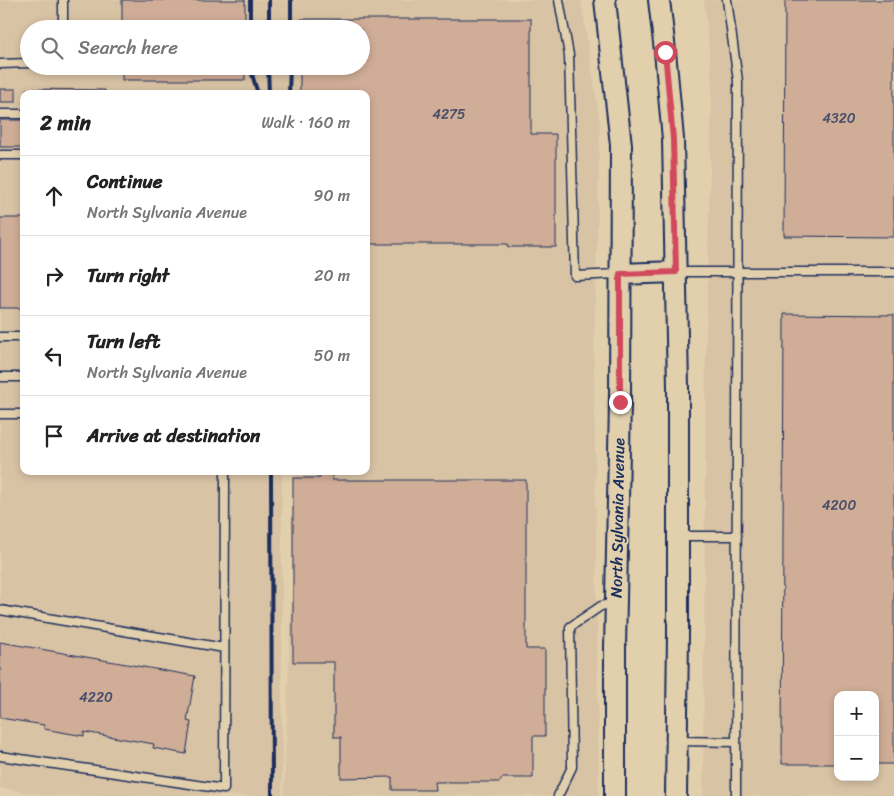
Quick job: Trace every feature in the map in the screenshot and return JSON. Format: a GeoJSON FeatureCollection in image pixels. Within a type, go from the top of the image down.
{"type":"FeatureCollection","features":[{"type":"Feature","properties":{"kind":"main road","name":"North Sylvania Avenue"},"geometry":{"type":"LineString","coordinates":[[605,0],[621,145],[615,796]]}},
{"type":"Feature","properties":{"kind":"main road"},"geometry":{"type":"LineString","coordinates":[[659,0],[673,139],[676,272],[678,387],[676,796]]}},
{"type":"Feature","properties":{"kind":"main road"},"geometry":{"type":"LineString","coordinates":[[620,274],[676,272]]}},
{"type":"Feature","properties":{"kind":"lane"},"geometry":{"type":"LineString","coordinates":[[63,0],[63,20]]}},
{"type":"Feature","properties":{"kind":"lane"},"geometry":{"type":"LineString","coordinates":[[559,0],[569,55],[575,276],[620,274]]}},
{"type":"Feature","properties":{"kind":"lane"},"geometry":{"type":"LineString","coordinates":[[727,0],[738,81],[736,796]]}},
{"type":"Feature","properties":{"kind":"lane"},"geometry":{"type":"LineString","coordinates":[[0,64],[20,63]]}},
{"type":"Feature","properties":{"kind":"lane"},"geometry":{"type":"LineString","coordinates":[[0,114],[20,114]]}},
{"type":"Feature","properties":{"kind":"lane"},"geometry":{"type":"LineString","coordinates":[[0,154],[20,155]]}},
{"type":"Feature","properties":{"kind":"lane"},"geometry":{"type":"LineString","coordinates":[[676,272],[894,272]]}},
{"type":"Feature","properties":{"kind":"lane"},"geometry":{"type":"LineString","coordinates":[[0,338],[20,337]]}},
{"type":"Feature","properties":{"kind":"lane"},"geometry":{"type":"LineString","coordinates":[[0,377],[20,377]]}},
{"type":"Feature","properties":{"kind":"lane"},"geometry":{"type":"LineString","coordinates":[[0,414],[20,414]]}},
{"type":"Feature","properties":{"kind":"lane"},"geometry":{"type":"LineString","coordinates":[[0,756],[224,793],[225,475]]}},
{"type":"Feature","properties":{"kind":"lane"},"geometry":{"type":"LineString","coordinates":[[678,536],[736,536]]}},
{"type":"Feature","properties":{"kind":"lane"},"geometry":{"type":"LineString","coordinates":[[558,796],[572,767],[570,628],[601,606],[616,603]]}},
{"type":"Feature","properties":{"kind":"lane"},"geometry":{"type":"LineString","coordinates":[[0,610],[224,648]]}},
{"type":"Feature","properties":{"kind":"lane"},"geometry":{"type":"LineString","coordinates":[[677,741],[736,742]]}},
{"type":"Feature","properties":{"kind":"shaded area"},"geometry":{"type":"Polygon","coordinates":[[[0,0],[581,0],[600,121],[594,359],[599,796],[284,796],[296,475],[370,475],[370,90],[20,90],[20,475],[282,475],[282,796],[49,796],[0,788],[0,0]]]}},
{"type":"Feature","properties":{"kind":"shaded area"},"geometry":{"type":"Polygon","coordinates":[[[704,0],[894,0],[894,796],[703,796],[706,336],[712,81],[704,0]]]}},
{"type":"Feature","properties":{"kind":"building"},"geometry":{"type":"Polygon","coordinates":[[[122,0],[245,0],[245,20],[122,20],[122,0]]]}},
{"type":"Feature","properties":{"kind":"building"},"geometry":{"type":"Polygon","coordinates":[[[785,0],[894,0],[894,237],[784,236],[785,0]]]}},
{"type":"Feature","properties":{"kind":"building"},"geometry":{"type":"Polygon","coordinates":[[[531,19],[531,134],[556,134],[556,247],[508,247],[508,244],[370,244],[370,90],[300,90],[300,75],[370,75],[370,20],[301,20],[531,19]]]}},
{"type":"Feature","properties":{"kind":"building"},"geometry":{"type":"Polygon","coordinates":[[[122,75],[245,75],[245,80],[122,80],[122,75]]]}},
{"type":"Feature","properties":{"kind":"building"},"geometry":{"type":"Polygon","coordinates":[[[0,89],[16,89],[16,102],[0,102],[0,89]]]}},
{"type":"Feature","properties":{"kind":"building"},"geometry":{"type":"Polygon","coordinates":[[[26,89],[105,90],[26,90],[26,89]]]}},
{"type":"Feature","properties":{"kind":"building"},"geometry":{"type":"Polygon","coordinates":[[[0,120],[20,120],[20,147],[0,147],[0,120]]]}},
{"type":"Feature","properties":{"kind":"building"},"geometry":{"type":"Polygon","coordinates":[[[0,218],[20,218],[20,308],[0,308],[0,218]]]}},
{"type":"Feature","properties":{"kind":"building"},"geometry":{"type":"Polygon","coordinates":[[[784,314],[894,315],[894,764],[879,764],[879,691],[834,691],[834,764],[782,764],[784,314]]]}},
{"type":"Feature","properties":{"kind":"building"},"geometry":{"type":"Polygon","coordinates":[[[320,475],[332,475],[332,480],[526,480],[526,649],[545,649],[545,736],[533,736],[533,778],[502,778],[500,782],[434,782],[435,790],[392,790],[392,777],[341,778],[341,737],[334,737],[334,662],[293,662],[293,478],[320,478],[320,475]]]}},
{"type":"Feature","properties":{"kind":"building"},"geometry":{"type":"Polygon","coordinates":[[[0,642],[195,676],[187,721],[191,722],[186,754],[153,748],[154,744],[84,732],[84,736],[44,729],[44,725],[0,718],[0,642]]]}},
{"type":"Feature","properties":{"kind":"railway"},"geometry":{"type":"LineString","coordinates":[[250,0],[250,20]]}},
{"type":"Feature","properties":{"kind":"railway"},"geometry":{"type":"LineString","coordinates":[[269,0],[269,20]]}},
{"type":"Feature","properties":{"kind":"railway"},"geometry":{"type":"LineString","coordinates":[[291,0],[291,20]]}},
{"type":"Feature","properties":{"kind":"railway"},"geometry":{"type":"LineString","coordinates":[[252,75],[257,90]]}},
{"type":"Feature","properties":{"kind":"railway"},"geometry":{"type":"LineString","coordinates":[[268,75],[269,90]]}},
{"type":"Feature","properties":{"kind":"railway"},"geometry":{"type":"LineString","coordinates":[[289,90],[290,75]]}},
{"type":"Feature","properties":{"kind":"railway"},"geometry":{"type":"LineString","coordinates":[[271,475],[272,796]]}},
{"type":"Feature","properties":{"kind":"route"},"geometry":{"type":"LineString","coordinates":[[620,402],[620,274],[676,272],[673,139],[665,52]]}}]}
